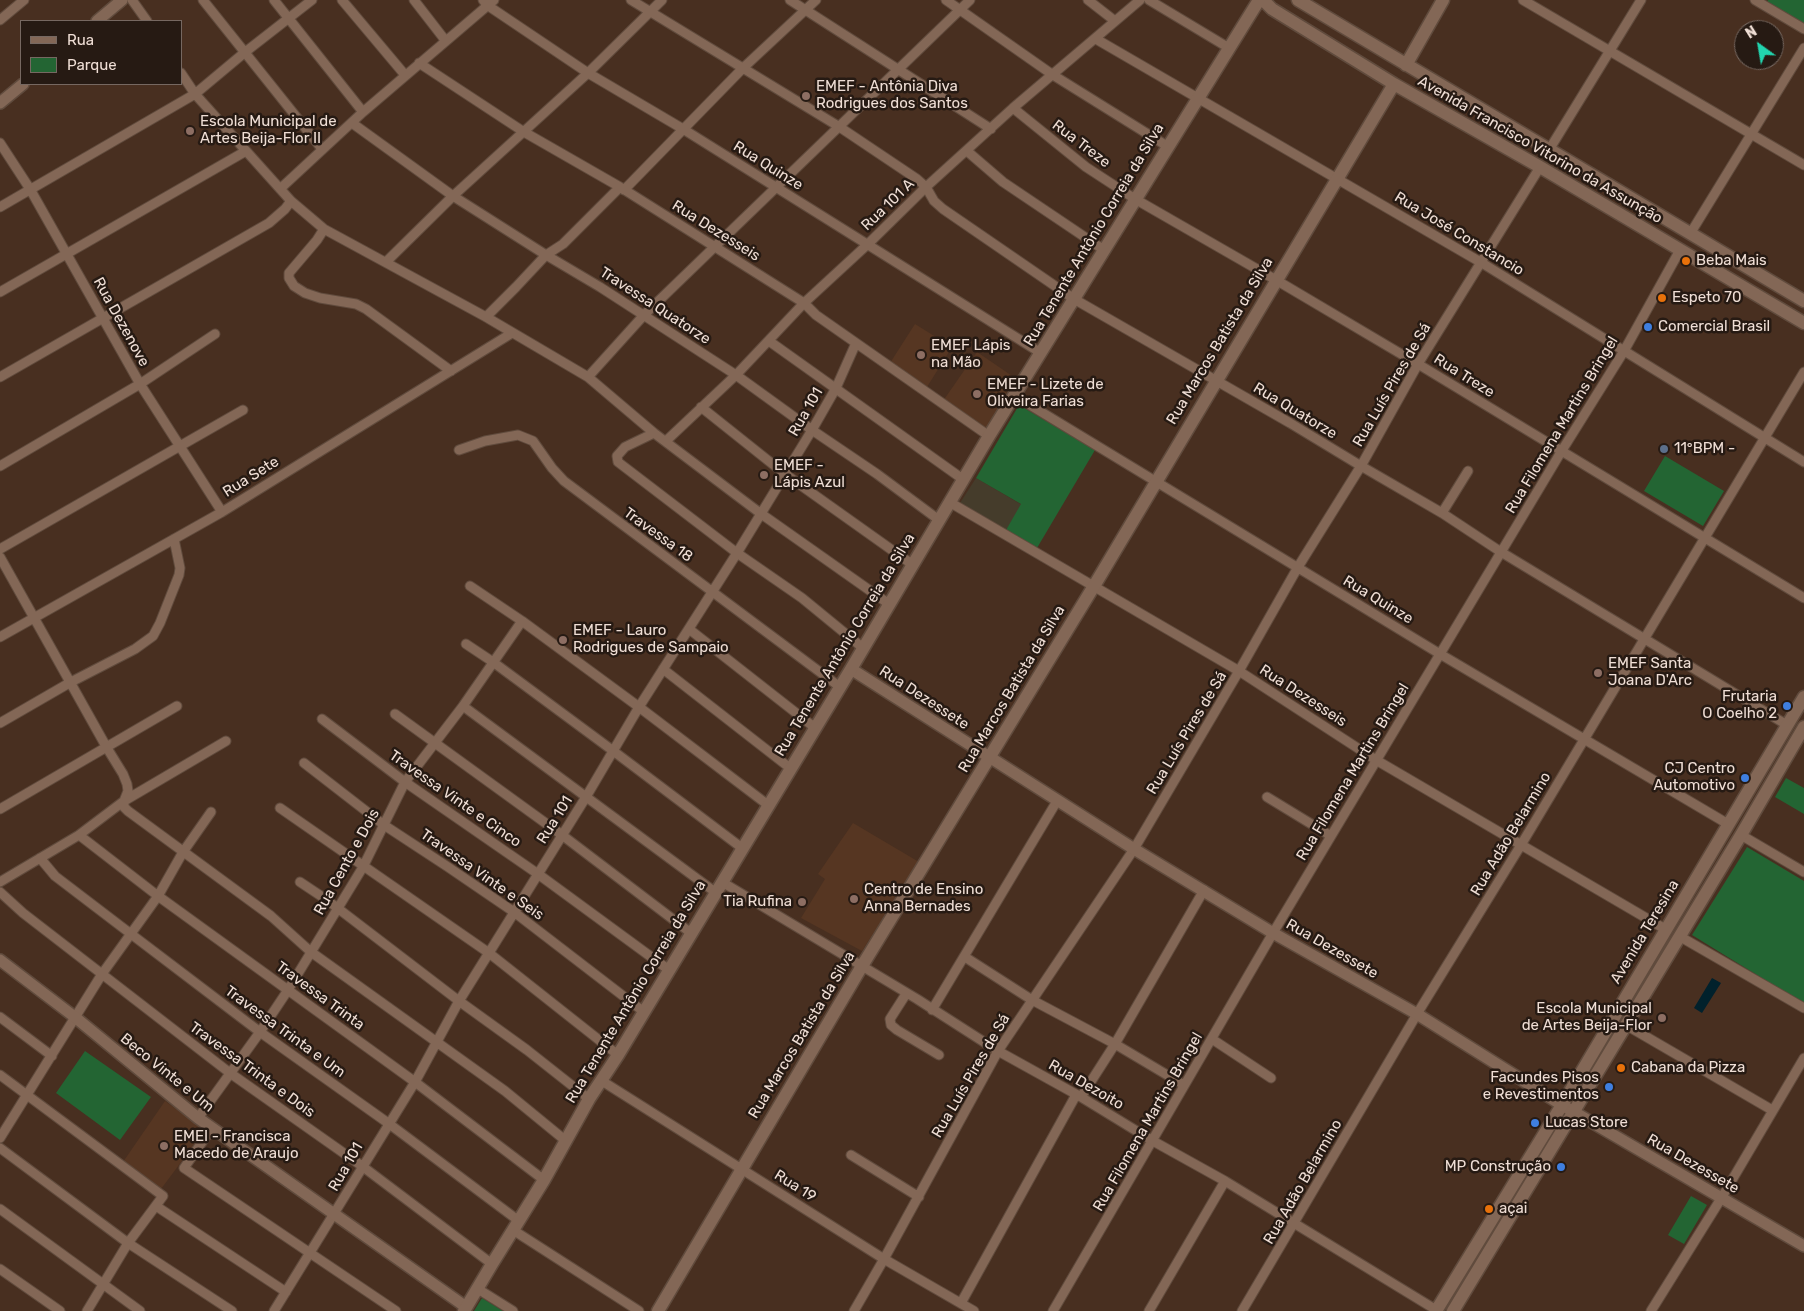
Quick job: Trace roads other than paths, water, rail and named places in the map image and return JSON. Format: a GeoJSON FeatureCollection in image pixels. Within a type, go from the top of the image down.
{"type":"FeatureCollection","features":[{"type":"Feature","properties":{"kind":"main road","name":"Rua Tenente Antônio Correia da Silva"},"geometry":{"type":"LineString","coordinates":[[465,1309],[544,1180],[589,1099],[618,1055],[814,727],[851,669],[989,436],[1167,146],[1262,0]]}},
{"type":"Feature","properties":{"kind":"main road","name":"Avenida Francisco Vitorino da Assunção"},"geometry":{"type":"LineString","coordinates":[[1262,0],[1272,9],[1394,84],[1540,166],[1804,323]]}},
{"type":"Feature","properties":{"kind":"main road","name":"Avenida Francisco Vitorino da Assunção"},"geometry":{"type":"LineString","coordinates":[[1298,0],[1804,301]]}},
{"type":"Feature","properties":{"kind":"main road"},"geometry":{"type":"LineString","coordinates":[[1405,65],[1443,0]]}},
{"type":"Feature","properties":{"kind":"main road"},"geometry":{"type":"LineString","coordinates":[[1396,63],[1405,65],[1410,74],[1409,80],[1405,84],[1394,84],[1388,75],[1390,68],[1396,63]]}},
{"type":"Feature","properties":{"kind":"main road","name":"Rua Marcos Batista da Silva"},"geometry":{"type":"LineString","coordinates":[[658,1311],[862,966],[1094,586],[1394,84]]}},
{"type":"Feature","properties":{"kind":"main road"},"geometry":{"type":"LineString","coordinates":[[1577,189],[1586,172]]}},
{"type":"Feature","properties":{"kind":"main road"},"geometry":{"type":"LineString","coordinates":[[1680,250],[1689,251],[1694,248],[1695,242],[1690,234]]}},
{"type":"Feature","properties":{"kind":"main road","name":"Avenida Teresina"},"geometry":{"type":"LineString","coordinates":[[1437,1311],[1562,1105],[1804,696]]}},
{"type":"Feature","properties":{"kind":"main road","name":"Avenida Teresina"},"geometry":{"type":"LineString","coordinates":[[1453,1311],[1804,729]]}},
{"type":"Feature","properties":{"kind":"main road"},"geometry":{"type":"LineString","coordinates":[[1753,782],[1768,790]]}},
{"type":"Feature","properties":{"kind":"main road"},"geometry":{"type":"LineString","coordinates":[[1542,1137],[1554,1143]]}},
{"type":"Feature","properties":{"kind":"main road"},"geometry":{"type":"LineString","coordinates":[[1524,1166],[1537,1172]]}},
{"type":"Feature","properties":{"kind":"street"},"geometry":{"type":"LineString","coordinates":[[0,20],[24,0]]}},
{"type":"Feature","properties":{"kind":"street"},"geometry":{"type":"LineString","coordinates":[[97,20],[122,0]]}},
{"type":"Feature","properties":{"kind":"street"},"geometry":{"type":"LineString","coordinates":[[132,0],[145,20]]}},
{"type":"Feature","properties":{"kind":"street"},"geometry":{"type":"LineString","coordinates":[[203,0],[322,149]]}},
{"type":"Feature","properties":{"kind":"street"},"geometry":{"type":"LineString","coordinates":[[274,0],[363,112]]}},
{"type":"Feature","properties":{"kind":"street"},"geometry":{"type":"LineString","coordinates":[[0,207],[195,94],[312,0]]}},
{"type":"Feature","properties":{"kind":"street"},"geometry":{"type":"LineString","coordinates":[[342,0],[405,75]]}},
{"type":"Feature","properties":{"kind":"street"},"geometry":{"type":"LineString","coordinates":[[414,0],[445,40]]}},
{"type":"Feature","properties":{"kind":"street","name":"Rua Quatorze"},"geometry":{"type":"LineString","coordinates":[[631,0],[838,126],[917,179],[926,187],[934,201],[943,209],[1074,299],[1442,513],[1500,552],[1787,725]]}},
{"type":"Feature","properties":{"kind":"street"},"geometry":{"type":"LineString","coordinates":[[387,262],[453,196],[588,73],[662,0]]}},
{"type":"Feature","properties":{"kind":"street"},"geometry":{"type":"LineString","coordinates":[[790,0],[991,129]]}},
{"type":"Feature","properties":{"kind":"street"},"geometry":{"type":"LineString","coordinates":[[486,316],[546,255],[563,244],[622,189],[742,68],[816,0]]}},
{"type":"Feature","properties":{"kind":"street"},"geometry":{"type":"LineString","coordinates":[[946,0],[1053,75],[1167,146]]}},
{"type":"Feature","properties":{"kind":"street"},"geometry":{"type":"LineString","coordinates":[[588,377],[644,315],[970,0]]}},
{"type":"Feature","properties":{"kind":"street"},"geometry":{"type":"LineString","coordinates":[[1088,0],[1115,21]]}},
{"type":"Feature","properties":{"kind":"street","name":"Rua 101 A"},"geometry":{"type":"LineString","coordinates":[[666,441],[736,375],[804,302],[868,244],[926,187],[967,152],[1013,108],[1140,0]]}},
{"type":"Feature","properties":{"kind":"street"},"geometry":{"type":"LineString","coordinates":[[1149,0],[1229,48]]}},
{"type":"Feature","properties":{"kind":"street"},"geometry":{"type":"LineString","coordinates":[[1523,0],[1804,165]]}},
{"type":"Feature","properties":{"kind":"street"},"geometry":{"type":"LineString","coordinates":[[1549,150],[1641,0]]}},
{"type":"Feature","properties":{"kind":"street"},"geometry":{"type":"LineString","coordinates":[[1755,0],[1804,30]]}},
{"type":"Feature","properties":{"kind":"street"},"geometry":{"type":"LineString","coordinates":[[281,188],[363,112],[488,2]]}},
{"type":"Feature","properties":{"kind":"street","name":"Rua Quinze"},"geometry":{"type":"LineString","coordinates":[[488,2],[588,73],[777,187],[1041,353]]}},
{"type":"Feature","properties":{"kind":"street","name":"Rua José Constancio"},"geometry":{"type":"LineString","coordinates":[[1096,39],[1482,263],[1804,462]]}},
{"type":"Feature","properties":{"kind":"street"},"geometry":{"type":"LineString","coordinates":[[1690,234],[1804,48]]}},
{"type":"Feature","properties":{"kind":"street","name":"Rua Dezesseis"},"geometry":{"type":"LineString","coordinates":[[419,63],[524,132],[622,189],[804,302],[816,315],[989,436]]}},
{"type":"Feature","properties":{"kind":"street"},"geometry":{"type":"LineString","coordinates":[[182,74],[195,94],[291,201],[324,228],[486,316],[588,377],[654,433],[760,513],[889,604]]}},
{"type":"Feature","properties":{"kind":"street"},"geometry":{"type":"LineString","coordinates":[[0,103],[22,85]]}},
{"type":"Feature","properties":{"kind":"street","name":"Rua Treze"},"geometry":{"type":"LineString","coordinates":[[1013,108],[1086,167],[1135,199],[1418,364],[1804,598]]}},
{"type":"Feature","properties":{"kind":"street","name":"Travessa Quatorze"},"geometry":{"type":"LineString","coordinates":[[352,123],[453,196],[600,287],[736,375],[939,520]]}},
{"type":"Feature","properties":{"kind":"street","name":"Rua Dezenove"},"geometry":{"type":"LineString","coordinates":[[0,143],[30,189],[140,384],[222,512]]}},
{"type":"Feature","properties":{"kind":"street"},"geometry":{"type":"LineString","coordinates":[[0,292],[246,151]]}},
{"type":"Feature","properties":{"kind":"street"},"geometry":{"type":"LineString","coordinates":[[967,152],[1003,182],[1104,250]]}},
{"type":"Feature","properties":{"kind":"street","name":"Rua Luís Pires de Sá"},"geometry":{"type":"LineString","coordinates":[[854,1311],[998,1051],[1134,849],[1239,672],[1298,567],[1361,466],[1418,364],[1482,263],[1540,166]]}},
{"type":"Feature","properties":{"kind":"street"},"geometry":{"type":"LineString","coordinates":[[0,377],[269,223],[285,210],[291,201]]}},
{"type":"Feature","properties":{"kind":"street"},"geometry":{"type":"LineString","coordinates":[[324,228],[317,240],[289,273],[289,278],[294,286],[305,293],[330,301],[356,304],[366,309],[451,371]]}},
{"type":"Feature","properties":{"kind":"street","name":"Rua Filomena Martins Bringel"},"geometry":{"type":"LineString","coordinates":[[1053,1311],[1330,836],[1500,552],[1624,351],[1680,250]]}},
{"type":"Feature","properties":{"kind":"street","name":"Rua Sete"},"geometry":{"type":"LineString","coordinates":[[0,637],[222,512],[512,333]]}},
{"type":"Feature","properties":{"kind":"street"},"geometry":{"type":"LineString","coordinates":[[0,466],[140,384],[215,334]]}},
{"type":"Feature","properties":{"kind":"street"},"geometry":{"type":"LineString","coordinates":[[769,341],[964,480]]}},
{"type":"Feature","properties":{"kind":"street","name":"Rua 101"},"geometry":{"type":"LineString","coordinates":[[274,1311],[415,1082],[459,1002],[586,797],[612,750],[689,630],[711,591],[737,553],[812,430],[836,388],[856,343]]}},
{"type":"Feature","properties":{"kind":"street","name":"Rua Adão Belarmino"},"geometry":{"type":"LineString","coordinates":[[1242,1311],[1417,1014],[1521,845],[1804,372]]}},
{"type":"Feature","properties":{"kind":"street","name":"Rua Quinze"},"geometry":{"type":"LineString","coordinates":[[1015,396],[1440,654],[1728,824]]}},
{"type":"Feature","properties":{"kind":"street"},"geometry":{"type":"LineString","coordinates":[[701,407],[785,474],[913,565]]}},
{"type":"Feature","properties":{"kind":"street"},"geometry":{"type":"LineString","coordinates":[[0,549],[180,448],[242,410]]}},
{"type":"Feature","properties":{"kind":"street"},"geometry":{"type":"LineString","coordinates":[[654,433],[625,447],[621,451],[618,456],[618,462],[623,468],[737,553],[802,598],[863,648]]}},
{"type":"Feature","properties":{"kind":"street","name":"Travessa 18"},"geometry":{"type":"LineString","coordinates":[[459,450],[501,438],[518,435],[526,436],[539,448],[552,468],[564,481],[840,687]]}},
{"type":"Feature","properties":{"kind":"street"},"geometry":{"type":"LineString","coordinates":[[1442,513],[1468,471]]}},
{"type":"Feature","properties":{"kind":"street","name":"Rua Dezesseis"},"geometry":{"type":"LineString","coordinates":[[951,502],[1239,672],[1376,760],[1665,929]]}},
{"type":"Feature","properties":{"kind":"street"},"geometry":{"type":"LineString","coordinates":[[0,723],[70,682],[135,649],[153,636],[179,575],[180,568],[174,539]]}},
{"type":"Feature","properties":{"kind":"street"},"geometry":{"type":"LineString","coordinates":[[0,557],[123,774],[128,791],[124,806],[128,811],[271,916],[310,952],[505,1091],[566,1141]]}},
{"type":"Feature","properties":{"kind":"street"},"geometry":{"type":"LineString","coordinates":[[470,586],[522,621],[768,805]]}},
{"type":"Feature","properties":{"kind":"street","name":"Rua Cento e Dois"},"geometry":{"type":"LineString","coordinates":[[198,1118],[288,990],[363,867],[405,782],[463,706],[522,621]]}},
{"type":"Feature","properties":{"kind":"street"},"geometry":{"type":"LineString","coordinates":[[689,630],[814,727]]}},
{"type":"Feature","properties":{"kind":"street"},"geometry":{"type":"LineString","coordinates":[[466,644],[493,662],[742,848]]}},
{"type":"Feature","properties":{"kind":"street"},"geometry":{"type":"LineString","coordinates":[[663,669],[790,768]]}},
{"type":"Feature","properties":{"kind":"street","name":"Rua Dezessete"},"geometry":{"type":"LineString","coordinates":[[851,669],[1134,849],[1273,933],[1417,1014],[1562,1105],[1804,1246]]}},
{"type":"Feature","properties":{"kind":"street"},"geometry":{"type":"LineString","coordinates":[[0,809],[177,706]]}},
{"type":"Feature","properties":{"kind":"street","name":"Rua Dezoito"},"geometry":{"type":"LineString","coordinates":[[463,706],[586,797],[718,887],[862,966],[998,1051],[1225,1181],[1437,1311]]}},
{"type":"Feature","properties":{"kind":"street"},"geometry":{"type":"LineString","coordinates":[[395,714],[562,835],[691,933]]}},
{"type":"Feature","properties":{"kind":"street","name":"Travessa Vinte e Cinco"},"geometry":{"type":"LineString","coordinates":[[322,719],[405,782],[538,874],[668,970]]}},
{"type":"Feature","properties":{"kind":"street"},"geometry":{"type":"LineString","coordinates":[[0,882],[79,835],[124,801],[226,741]]}},
{"type":"Feature","properties":{"kind":"street","name":"Travessa Vinte e Seis"},"geometry":{"type":"LineString","coordinates":[[304,763],[384,825],[514,912],[644,1012]]}},
{"type":"Feature","properties":{"kind":"street"},"geometry":{"type":"LineString","coordinates":[[1267,797],[1330,836]]}},
{"type":"Feature","properties":{"kind":"street"},"geometry":{"type":"LineString","coordinates":[[932,1010],[1057,801]]}},
{"type":"Feature","properties":{"kind":"street"},"geometry":{"type":"LineString","coordinates":[[280,808],[489,953],[618,1055]]}},
{"type":"Feature","properties":{"kind":"street"},"geometry":{"type":"LineString","coordinates":[[0,1138],[102,974],[158,896],[183,852],[211,812]]}},
{"type":"Feature","properties":{"kind":"street","name":"Travessa Trinta"},"geometry":{"type":"LineString","coordinates":[[79,835],[158,896],[415,1082],[544,1180]]}},
{"type":"Feature","properties":{"kind":"street"},"geometry":{"type":"LineString","coordinates":[[1741,835],[1804,872]]}},
{"type":"Feature","properties":{"kind":"street","name":"Travessa Trinta e Um"},"geometry":{"type":"LineString","coordinates":[[40,858],[55,876],[260,1032],[388,1123],[516,1226],[639,1311]]}},
{"type":"Feature","properties":{"kind":"street"},"geometry":{"type":"LineString","coordinates":[[300,882],[337,908],[459,1002],[527,1050],[589,1099]]}},
{"type":"Feature","properties":{"kind":"street"},"geometry":{"type":"LineString","coordinates":[[960,1303],[1079,1096],[1115,1044],[1204,890]]}},
{"type":"Feature","properties":{"kind":"street","name":"Travessa Trinta e Dois"},"geometry":{"type":"LineString","coordinates":[[0,892],[23,913],[230,1073],[362,1166],[492,1264]]}},
{"type":"Feature","properties":{"kind":"street"},"geometry":{"type":"LineString","coordinates":[[1679,936],[1804,1008]]}},
{"type":"Feature","properties":{"kind":"street"},"geometry":{"type":"LineString","coordinates":[[965,957],[1032,1000],[1115,1044],[1184,1086]]}},
{"type":"Feature","properties":{"kind":"street","name":"Beco Vinte e Um"},"geometry":{"type":"LineString","coordinates":[[0,960],[76,1018],[198,1118],[465,1309]]}},
{"type":"Feature","properties":{"kind":"street"},"geometry":{"type":"LineString","coordinates":[[906,994],[890,1019],[891,1025],[896,1030],[939,1055]]}},
{"type":"Feature","properties":{"kind":"street"},"geometry":{"type":"LineString","coordinates":[[0,1017],[52,1056]]}},
{"type":"Feature","properties":{"kind":"street"},"geometry":{"type":"LineString","coordinates":[[1626,1025],[1772,1110]]}},
{"type":"Feature","properties":{"kind":"street"},"geometry":{"type":"LineString","coordinates":[[1212,1039],[1271,1078]]}},
{"type":"Feature","properties":{"kind":"street"},"geometry":{"type":"LineString","coordinates":[[1650,1311],[1722,1197],[1804,1058]]}},
{"type":"Feature","properties":{"kind":"street"},"geometry":{"type":"LineString","coordinates":[[0,1075],[163,1196],[128,1243],[87,1311]]}},
{"type":"Feature","properties":{"kind":"street","name":"Rua 19"},"geometry":{"type":"LineString","coordinates":[[602,1081],[884,1259],[974,1311]]}},
{"type":"Feature","properties":{"kind":"street"},"geometry":{"type":"LineString","coordinates":[[212,1128],[184,1168],[396,1311]]}},
{"type":"Feature","properties":{"kind":"street"},"geometry":{"type":"LineString","coordinates":[[0,1148],[128,1243],[232,1311]]}},
{"type":"Feature","properties":{"kind":"street"},"geometry":{"type":"LineString","coordinates":[[852,1155],[918,1197]]}},
{"type":"Feature","properties":{"kind":"street"},"geometry":{"type":"LineString","coordinates":[[1149,1311],[1225,1181]]}},
{"type":"Feature","properties":{"kind":"street"},"geometry":{"type":"LineString","coordinates":[[156,1206],[286,1292]]}},
{"type":"Feature","properties":{"kind":"street"},"geometry":{"type":"LineString","coordinates":[[0,1209],[140,1311]]}},
{"type":"Feature","properties":{"kind":"street"},"geometry":{"type":"LineString","coordinates":[[0,1269],[60,1311]]}},
{"type":"Feature","properties":{"kind":"street"},"geometry":{"type":"LineString","coordinates":[[478,1288],[513,1311]]}},
{"type":"Feature","properties":{"kind":"water"},"geometry":{"type":"Polygon","coordinates":[[[1712,978],[1721,983],[1702,1013],[1694,1008],[1712,978]]]}},
{"type":"Feature","properties":{"kind":"place","name":"EMEF - Antônia Diva Rodrigues dos Santos"},"geometry":{"type":"Point","coordinates":[806,96]}},
{"type":"Feature","properties":{"kind":"place","name":"Escola Municipal de Artes Beija-Flor II"},"geometry":{"type":"Point","coordinates":[190,131]}},
{"type":"Feature","properties":{"kind":"place","name":"Beba Mais"},"geometry":{"type":"Point","coordinates":[1686,261]}},
{"type":"Feature","properties":{"kind":"place","name":"Espeto 70"},"geometry":{"type":"Point","coordinates":[1662,298]}},
{"type":"Feature","properties":{"kind":"place","name":"Comercial Brasil"},"geometry":{"type":"Point","coordinates":[1648,327]}},
{"type":"Feature","properties":{"kind":"place","name":"EMEF Lápis na Mão"},"geometry":{"type":"Point","coordinates":[921,355]}},
{"type":"Feature","properties":{"kind":"place","name":"EMEF - Lizete de Oliveira Farias"},"geometry":{"type":"Point","coordinates":[977,394]}},
{"type":"Feature","properties":{"kind":"place","name":"11°BPM -"},"geometry":{"type":"Point","coordinates":[1664,449]}},
{"type":"Feature","properties":{"kind":"place","name":"EMEF - Lápis Azul"},"geometry":{"type":"Point","coordinates":[764,475]}},
{"type":"Feature","properties":{"kind":"place","name":"EMEF - Lauro Rodrigues de Sampaio"},"geometry":{"type":"Point","coordinates":[563,640]}},
{"type":"Feature","properties":{"kind":"place","name":"EMEF Santa Joana D'Arc"},"geometry":{"type":"Point","coordinates":[1598,673]}},
{"type":"Feature","properties":{"kind":"place","name":"Frutaria O Coelho 2"},"geometry":{"type":"Point","coordinates":[1787,706]}},
{"type":"Feature","properties":{"kind":"place","name":"CJ Centro Automotivo"},"geometry":{"type":"Point","coordinates":[1745,778]}},
{"type":"Feature","properties":{"kind":"place","name":"Centro de Ensino Anna Bernades"},"geometry":{"type":"Point","coordinates":[854,899]}},
{"type":"Feature","properties":{"kind":"place","name":"Tia Rufina"},"geometry":{"type":"Point","coordinates":[802,902]}},
{"type":"Feature","properties":{"kind":"place","name":"Escola Municipal de Artes Beija-Flor"},"geometry":{"type":"Point","coordinates":[1662,1018]}},
{"type":"Feature","properties":{"kind":"place","name":"Cabana da Pizza"},"geometry":{"type":"Point","coordinates":[1621,1068]}},
{"type":"Feature","properties":{"kind":"place","name":"Facundes Pisos e Revestimentos"},"geometry":{"type":"Point","coordinates":[1609,1087]}},
{"type":"Feature","properties":{"kind":"place","name":"Lucas Store"},"geometry":{"type":"Point","coordinates":[1535,1123]}},
{"type":"Feature","properties":{"kind":"place","name":"EMEI - Francisca Macedo de Araujo"},"geometry":{"type":"Point","coordinates":[164,1146]}},
{"type":"Feature","properties":{"kind":"place","name":"MP Construção"},"geometry":{"type":"Point","coordinates":[1561,1167]}},
{"type":"Feature","properties":{"kind":"place","name":"açai"},"geometry":{"type":"Point","coordinates":[1489,1209]}}]}
